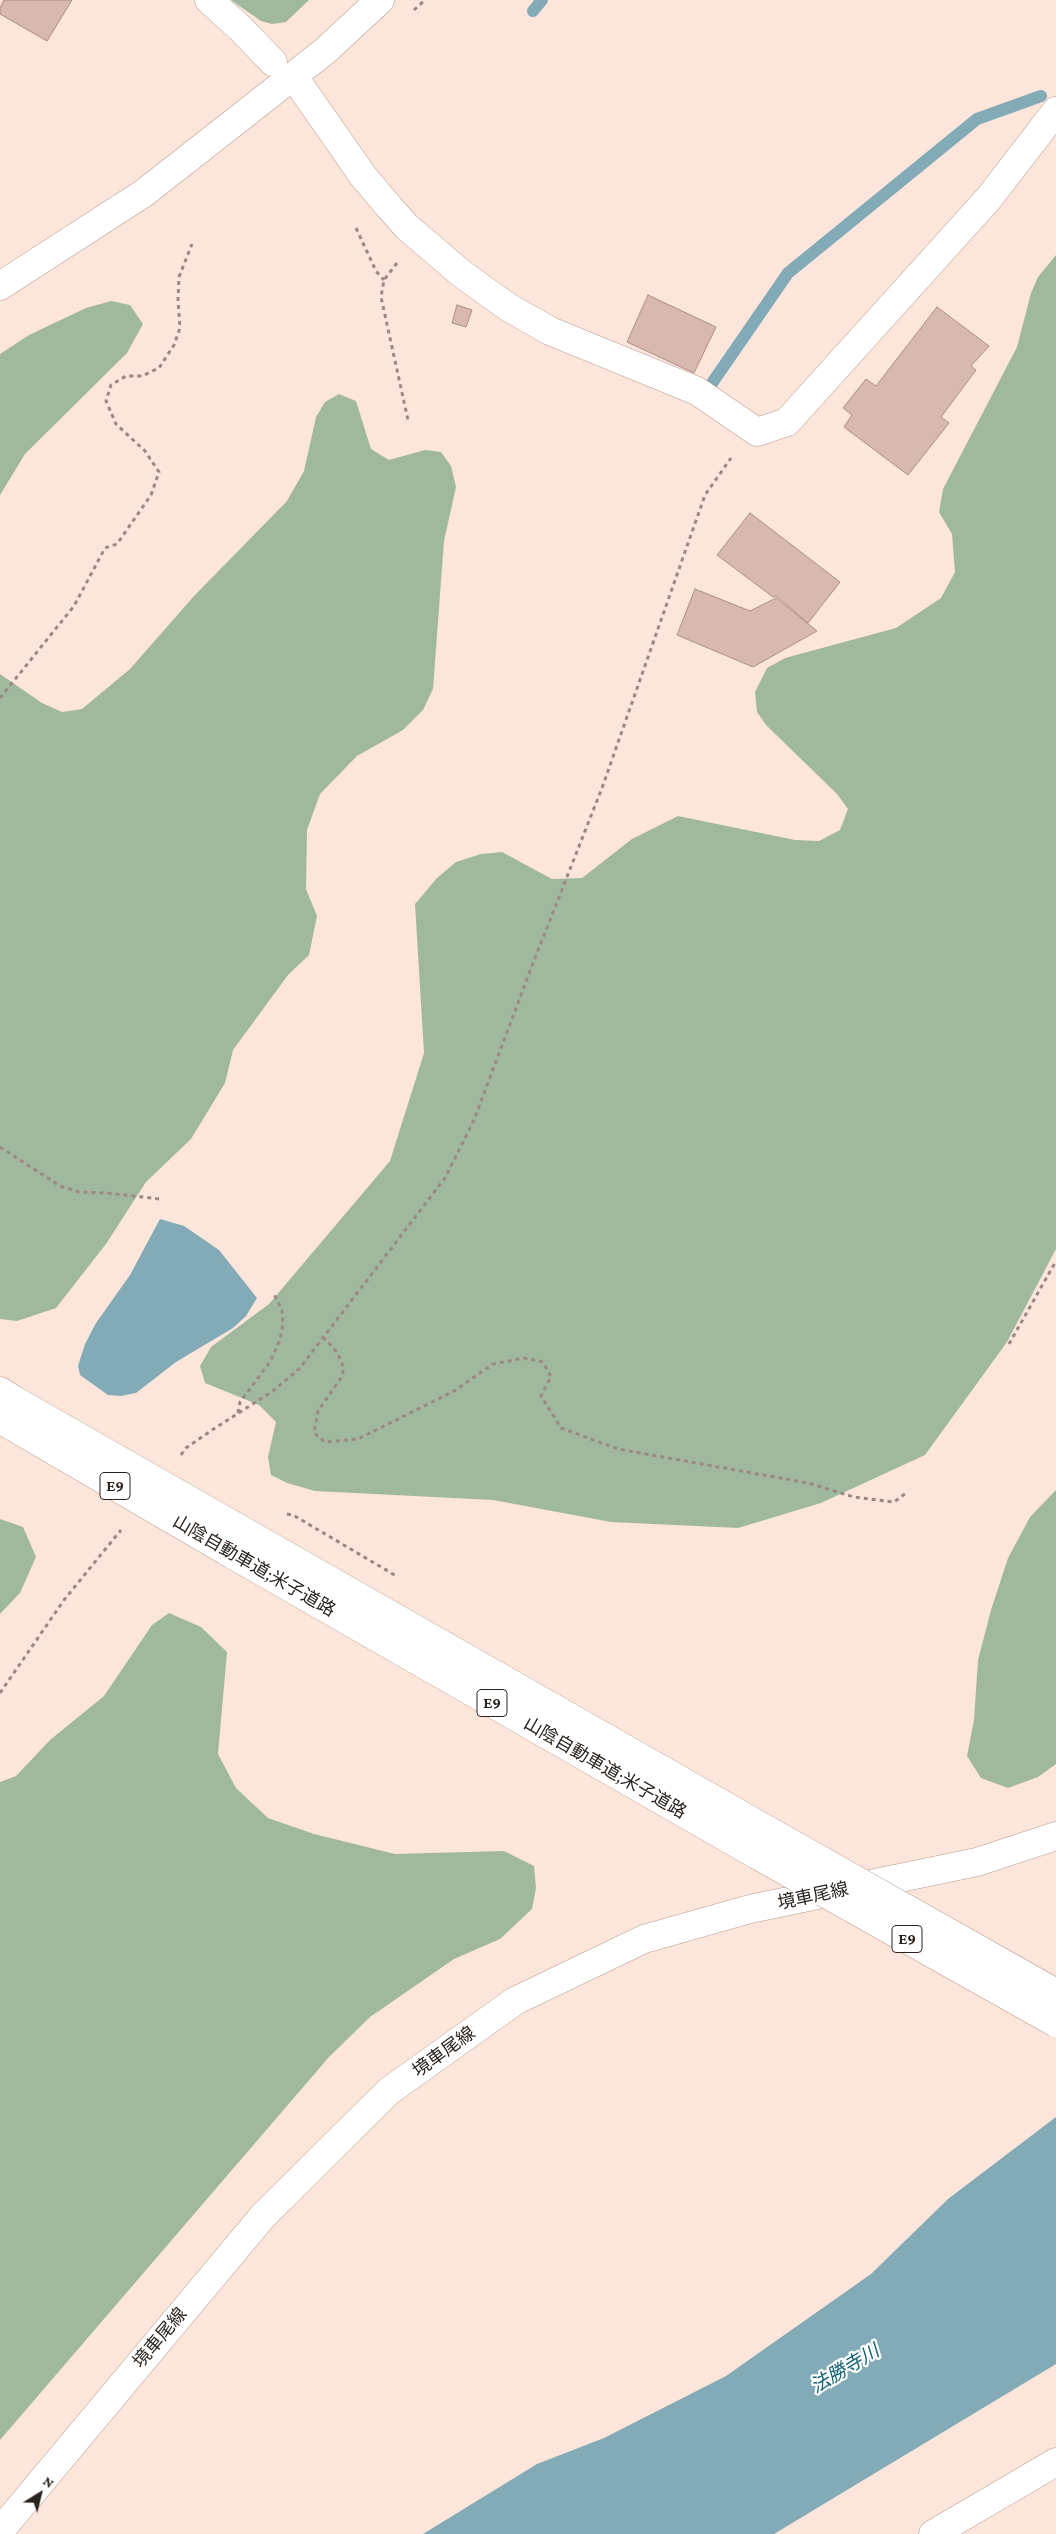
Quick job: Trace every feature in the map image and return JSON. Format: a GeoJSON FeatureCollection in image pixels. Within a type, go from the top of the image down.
{"type":"FeatureCollection","features":[{"type":"Feature","properties":{"kind":"main road"},"geometry":{"type":"LineString","coordinates":[[209,0],[283,69],[363,176],[407,227],[462,274],[508,307],[550,331],[696,391],[758,432],[787,422],[989,198],[1056,111]]}},
{"type":"Feature","properties":{"kind":"main road"},"geometry":{"type":"LineString","coordinates":[[0,286],[144,193],[283,69],[380,0]]}},
{"type":"Feature","properties":{"kind":"main road","name":"山陰自動車道;米子道路"},"geometry":{"type":"LineString","coordinates":[[5,1408],[233,1540],[757,1855],[1056,2023]]}},
{"type":"Feature","properties":{"kind":"main road","name":"山陰自動車道;米子道路"},"geometry":{"type":"LineString","coordinates":[[233,1540],[771,1832],[1056,1993]]}},
{"type":"Feature","properties":{"kind":"main road","name":"境車尾線"},"geometry":{"type":"LineString","coordinates":[[0,2531],[262,2216],[389,2091],[515,2001],[644,1940],[750,1909],[978,1862],[1056,1836]]}},
{"type":"Feature","properties":{"kind":"main road"},"geometry":{"type":"LineString","coordinates":[[932,2534],[1056,2462]]}},
{"type":"Feature","properties":{"kind":"path"},"geometry":{"type":"LineString","coordinates":[[356,228],[376,271],[384,280],[381,297],[408,420]]}},
{"type":"Feature","properties":{"kind":"path"},"geometry":{"type":"LineString","coordinates":[[0,698],[74,606],[105,548],[117,544],[150,495],[158,472],[144,450],[116,424],[106,400],[111,385],[126,376],[142,376],[159,368],[174,345],[180,328],[178,300],[180,277],[192,244]]}},
{"type":"Feature","properties":{"kind":"path"},"geometry":{"type":"LineString","coordinates":[[180,1456],[186,1448],[273,1391],[300,1368],[445,1178],[474,1120],[602,788],[705,495],[751,428]]}},
{"type":"Feature","properties":{"kind":"path"},"geometry":{"type":"LineString","coordinates":[[0,1147],[60,1186],[79,1192],[160,1199]]}},
{"type":"Feature","properties":{"kind":"path"},"geometry":{"type":"LineString","coordinates":[[1009,1344],[1056,1260]]}},
{"type":"Feature","properties":{"kind":"path"},"geometry":{"type":"LineString","coordinates":[[238,1414],[240,1402],[270,1362],[280,1340],[283,1324],[282,1310],[273,1292]]}},
{"type":"Feature","properties":{"kind":"path"},"geometry":{"type":"LineString","coordinates":[[323,1337],[337,1352],[344,1368],[341,1378],[318,1411],[314,1434],[325,1442],[358,1439],[454,1391],[493,1364],[524,1358],[543,1362],[547,1369],[551,1377],[541,1396],[561,1428],[610,1446],[808,1483],[854,1497],[894,1502],[906,1493]]}},
{"type":"Feature","properties":{"kind":"path"},"geometry":{"type":"LineString","coordinates":[[0,1693],[64,1600],[125,1524]]}},
{"type":"Feature","properties":{"kind":"green space"},"geometry":{"type":"Polygon","coordinates":[[[231,0],[309,0],[286,22],[272,24],[261,21],[231,0]]]}},
{"type":"Feature","properties":{"kind":"green space"},"geometry":{"type":"Polygon","coordinates":[[[1056,255],[1056,1249],[1007,1342],[925,1455],[821,1503],[738,1528],[611,1522],[493,1500],[315,1491],[287,1483],[271,1475],[268,1457],[276,1422],[259,1405],[205,1383],[200,1366],[211,1347],[269,1304],[390,1161],[424,1053],[415,904],[437,878],[456,862],[481,854],[502,852],[552,879],[582,878],[632,839],[678,816],[795,840],[819,841],[840,830],[848,809],[837,794],[766,725],[757,712],[755,692],[767,668],[785,658],[896,628],[941,598],[955,572],[952,534],[939,512],[943,489],[1017,347],[1031,293],[1038,277],[1056,255]]]}},
{"type":"Feature","properties":{"kind":"green space"},"geometry":{"type":"Polygon","coordinates":[[[111,301],[130,305],[143,324],[127,353],[25,454],[0,495],[0,354],[29,335],[86,308],[111,301]]]}},
{"type":"Feature","properties":{"kind":"green space"},"geometry":{"type":"Polygon","coordinates":[[[339,394],[356,401],[371,449],[389,460],[425,450],[441,452],[451,466],[456,487],[444,541],[433,689],[423,710],[403,730],[357,756],[320,794],[307,830],[306,889],[317,916],[309,955],[288,975],[233,1050],[225,1083],[191,1139],[146,1182],[106,1244],[56,1308],[17,1321],[0,1319],[0,674],[42,703],[62,712],[82,709],[130,669],[194,596],[287,501],[304,471],[316,417],[325,402],[339,394]]]}},
{"type":"Feature","properties":{"kind":"green space"},"geometry":{"type":"Polygon","coordinates":[[[1056,1490],[1056,1764],[1038,1777],[1008,1788],[981,1778],[967,1756],[974,1720],[978,1660],[991,1610],[1008,1558],[1030,1517],[1056,1490]]]}},
{"type":"Feature","properties":{"kind":"green space"},"geometry":{"type":"Polygon","coordinates":[[[0,1519],[23,1527],[36,1557],[20,1593],[0,1614],[0,1519]]]}},
{"type":"Feature","properties":{"kind":"green space"},"geometry":{"type":"Polygon","coordinates":[[[169,1613],[201,1627],[227,1652],[218,1754],[236,1788],[268,1818],[314,1834],[395,1854],[504,1851],[534,1866],[536,1888],[532,1909],[500,1939],[454,1959],[370,2017],[329,2057],[0,2440],[0,1782],[16,1776],[50,1740],[104,1696],[152,1625],[169,1613]]]}},
{"type":"Feature","properties":{"kind":"water"},"geometry":{"type":"Polygon","coordinates":[[[160,1219],[184,1226],[219,1250],[257,1298],[246,1316],[233,1328],[176,1362],[136,1393],[121,1396],[108,1395],[80,1375],[78,1366],[85,1344],[96,1323],[130,1275],[160,1219]]]}},
{"type":"Feature","properties":{"kind":"water","name":"法勝寺川"},"geometry":{"type":"Polygon","coordinates":[[[1056,2117],[1056,2364],[774,2534],[423,2534],[537,2464],[604,2438],[726,2376],[871,2274],[948,2199],[1056,2117]]]}},
{"type":"Feature","properties":{"kind":"building"},"geometry":{"type":"Polygon","coordinates":[[[4,0],[72,0],[47,41],[0,14],[0,8],[4,0]]]}},
{"type":"Feature","properties":{"kind":"building"},"geometry":{"type":"Polygon","coordinates":[[[648,295],[716,327],[694,373],[627,342],[648,295]]]}},
{"type":"Feature","properties":{"kind":"building"},"geometry":{"type":"Polygon","coordinates":[[[457,305],[472,310],[466,327],[452,323],[457,305]]]}},
{"type":"Feature","properties":{"kind":"building"},"geometry":{"type":"Polygon","coordinates":[[[937,307],[989,346],[971,366],[976,370],[941,417],[949,423],[908,475],[844,427],[852,415],[843,408],[866,379],[876,386],[937,307]]]}},
{"type":"Feature","properties":{"kind":"building"},"geometry":{"type":"Polygon","coordinates":[[[750,513],[840,582],[808,623],[776,596],[773,597],[717,555],[750,513]]]}},
{"type":"Feature","properties":{"kind":"building"},"geometry":{"type":"Polygon","coordinates":[[[695,589],[750,611],[776,598],[817,631],[753,667],[677,635],[695,589]]]}},
{"type":"Feature","properties":{"kind":"waterway"},"geometry":{"type":"LineString","coordinates":[[533,11],[542,0]]}},
{"type":"Feature","properties":{"kind":"waterway"},"geometry":{"type":"LineString","coordinates":[[710,386],[788,273],[977,119],[1041,96]]}}]}
